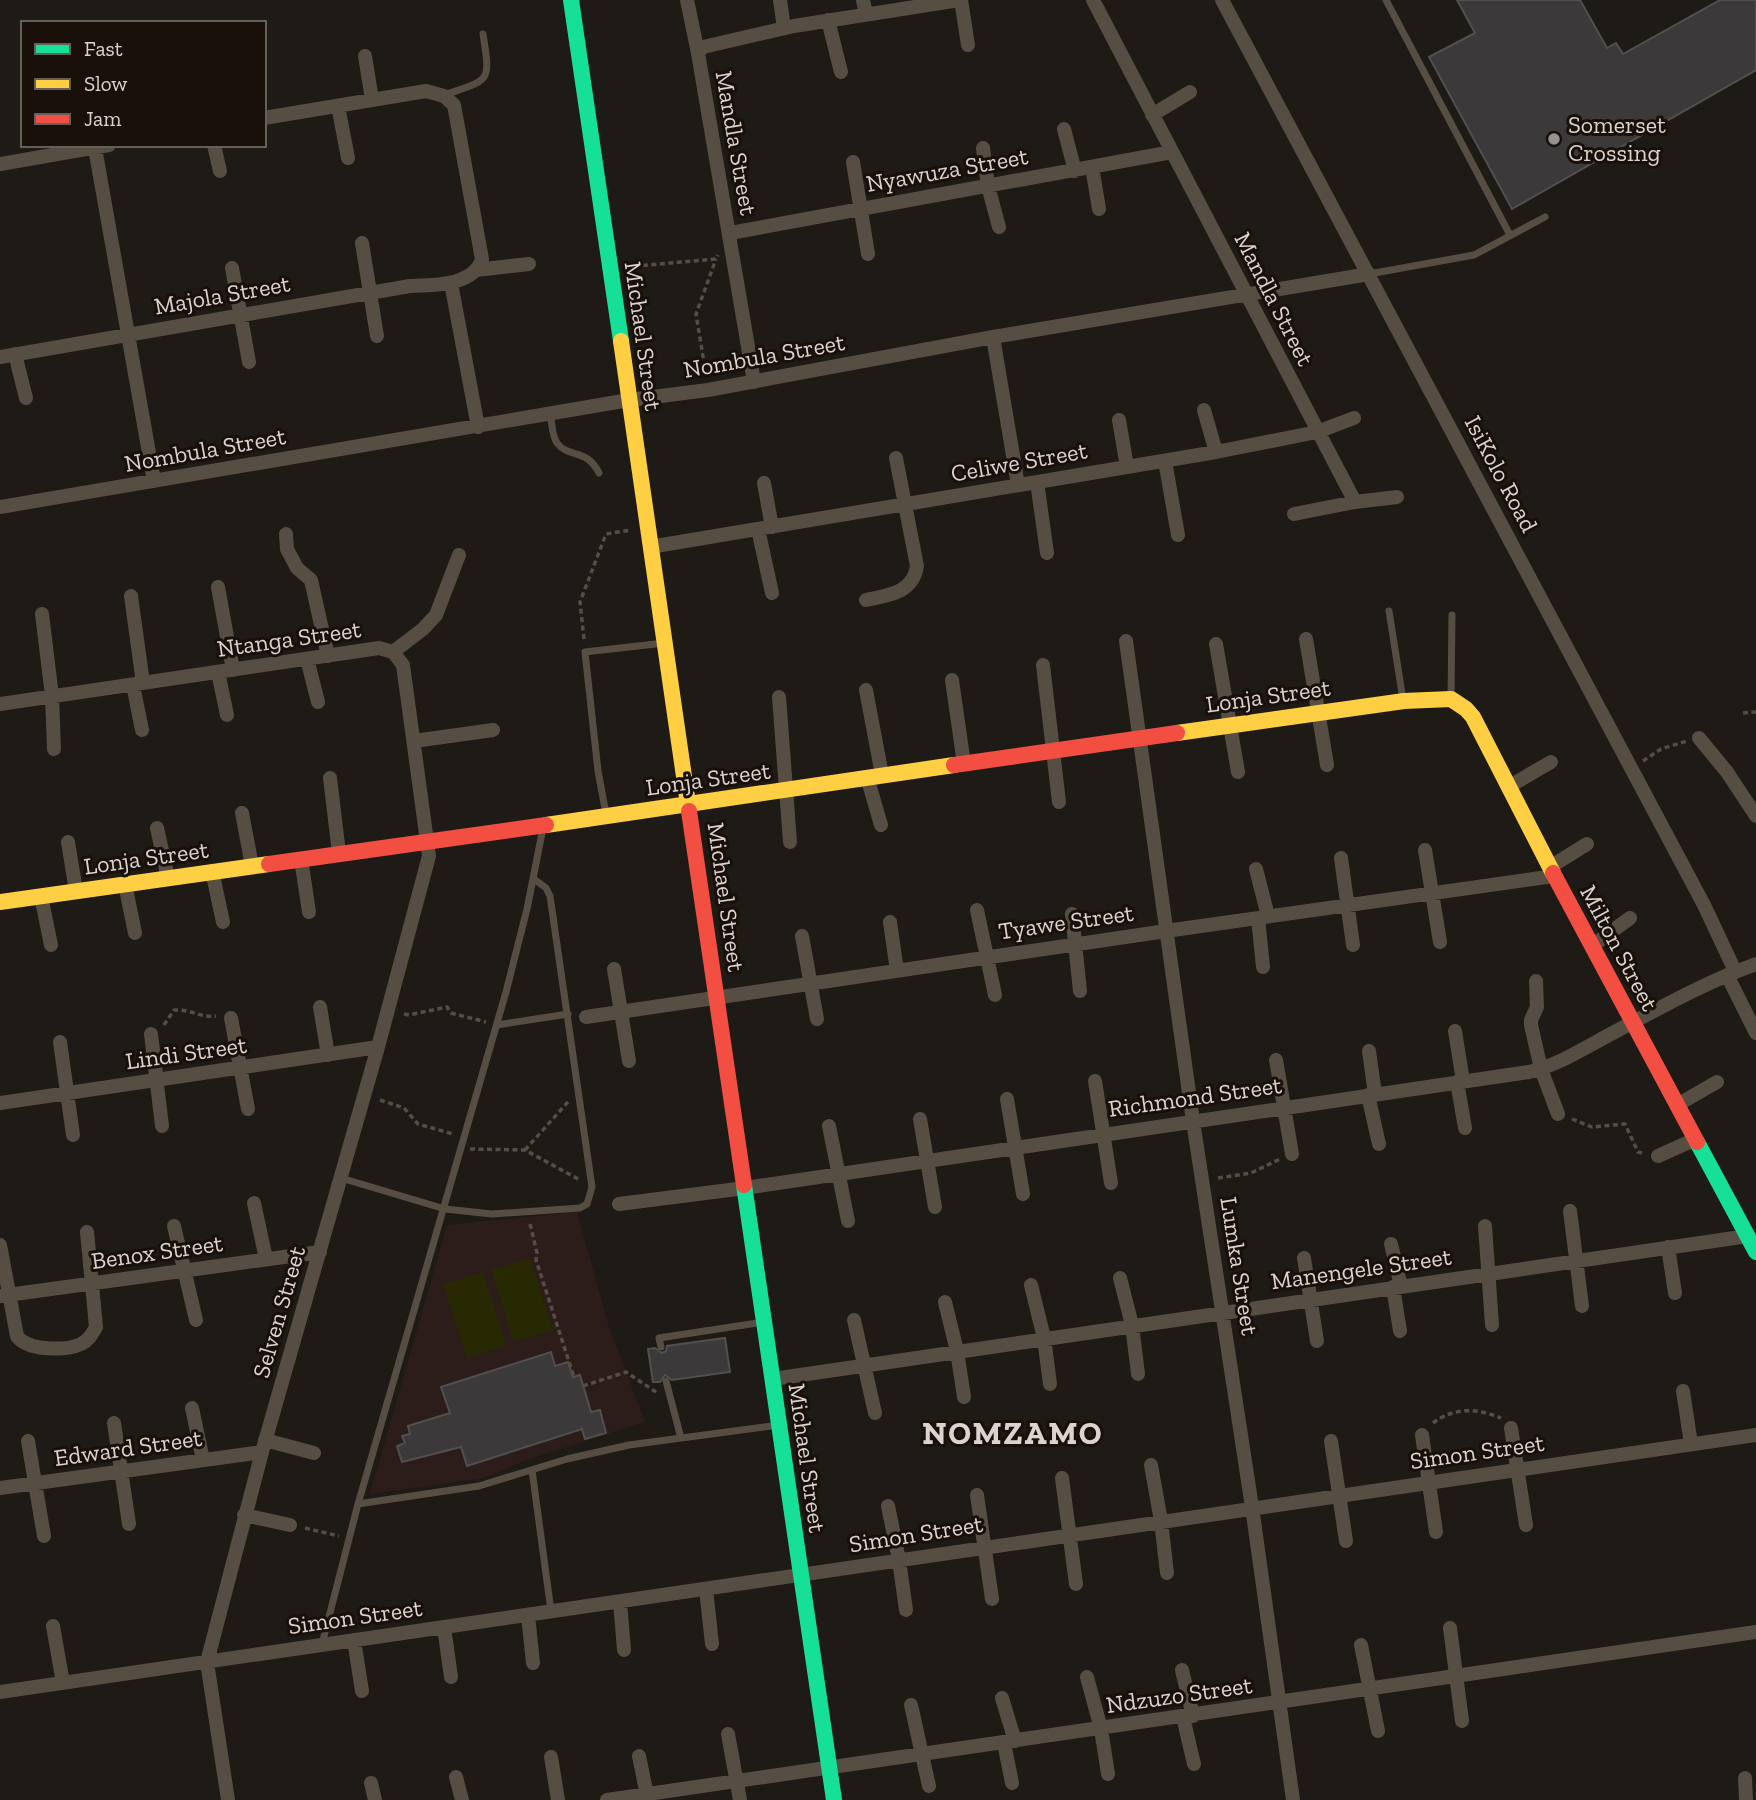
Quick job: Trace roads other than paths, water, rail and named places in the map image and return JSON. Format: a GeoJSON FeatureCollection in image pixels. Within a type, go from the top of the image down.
{"type":"FeatureCollection","features":[{"type":"Feature","properties":{"kind":"street","name":"Michael Street"},"geometry":{"type":"LineString","coordinates":[[571,0],[834,1800]]}},
{"type":"Feature","properties":{"kind":"street"},"geometry":{"type":"LineString","coordinates":[[687,0],[698,53]]}},
{"type":"Feature","properties":{"kind":"street"},"geometry":{"type":"LineString","coordinates":[[780,0],[785,28]]}},
{"type":"Feature","properties":{"kind":"street"},"geometry":{"type":"LineString","coordinates":[[960,0],[968,45]]}},
{"type":"Feature","properties":{"kind":"street","name":"Mandla Street"},"geometry":{"type":"LineString","coordinates":[[754,382],[698,53],[703,47],[828,20],[864,7],[960,0]]}},
{"type":"Feature","properties":{"kind":"street","name":"Mandla Street"},"geometry":{"type":"LineString","coordinates":[[1093,0],[1317,432]]}},
{"type":"Feature","properties":{"kind":"street","name":"IsiKolo Road"},"geometry":{"type":"LineString","coordinates":[[1222,0],[1704,905],[1756,1034]]}},
{"type":"Feature","properties":{"kind":"street"},"geometry":{"type":"LineString","coordinates":[[828,20],[841,72]]}},
{"type":"Feature","properties":{"kind":"street"},"geometry":{"type":"LineString","coordinates":[[365,56],[372,100]]}},
{"type":"Feature","properties":{"kind":"street"},"geometry":{"type":"LineString","coordinates":[[266,118],[426,91],[444,96],[454,105],[479,264],[529,264]]}},
{"type":"Feature","properties":{"kind":"street"},"geometry":{"type":"LineString","coordinates":[[1152,115],[1190,92]]}},
{"type":"Feature","properties":{"kind":"street"},"geometry":{"type":"LineString","coordinates":[[338,106],[348,158]]}},
{"type":"Feature","properties":{"kind":"street"},"geometry":{"type":"LineString","coordinates":[[1064,129],[1075,170]]}},
{"type":"Feature","properties":{"kind":"street"},"geometry":{"type":"LineString","coordinates":[[0,164],[102,147],[128,334],[154,481]]}},
{"type":"Feature","properties":{"kind":"street"},"geometry":{"type":"LineString","coordinates":[[214,147],[220,171]]}},
{"type":"Feature","properties":{"kind":"street"},"geometry":{"type":"LineString","coordinates":[[983,148],[999,227]]}},
{"type":"Feature","properties":{"kind":"street","name":"Nyawuza Street"},"geometry":{"type":"LineString","coordinates":[[730,233],[1172,152]]}},
{"type":"Feature","properties":{"kind":"street"},"geometry":{"type":"LineString","coordinates":[[853,162],[868,254]]}},
{"type":"Feature","properties":{"kind":"street"},"geometry":{"type":"LineString","coordinates":[[1092,167],[1099,209]]}},
{"type":"Feature","properties":{"kind":"street"},"geometry":{"type":"LineString","coordinates":[[362,243],[377,336]]}},
{"type":"Feature","properties":{"kind":"street","name":"Majola Street"},"geometry":{"type":"LineString","coordinates":[[7,355],[411,286],[451,283],[479,264]]}},
{"type":"Feature","properties":{"kind":"street"},"geometry":{"type":"LineString","coordinates":[[232,268],[249,362]]}},
{"type":"Feature","properties":{"kind":"street","name":"Nombula Street"},"geometry":{"type":"LineString","coordinates":[[0,507],[629,400],[708,390],[993,337],[1369,274]]}},
{"type":"Feature","properties":{"kind":"street"},"geometry":{"type":"LineString","coordinates":[[451,283],[478,427]]}},
{"type":"Feature","properties":{"kind":"street"},"geometry":{"type":"LineString","coordinates":[[993,337],[1018,485]]}},
{"type":"Feature","properties":{"kind":"street"},"geometry":{"type":"LineString","coordinates":[[7,355],[26,398]]}},
{"type":"Feature","properties":{"kind":"street"},"geometry":{"type":"LineString","coordinates":[[1204,410],[1216,452]]}},
{"type":"Feature","properties":{"kind":"street","name":"Celiwe Street"},"geometry":{"type":"LineString","coordinates":[[650,547],[1216,452],[1317,432],[1354,418]]}},
{"type":"Feature","properties":{"kind":"street"},"geometry":{"type":"LineString","coordinates":[[1119,420],[1127,467]]}},
{"type":"Feature","properties":{"kind":"street"},"geometry":{"type":"LineString","coordinates":[[1317,432],[1355,502]]}},
{"type":"Feature","properties":{"kind":"street"},"geometry":{"type":"LineString","coordinates":[[866,600],[896,593],[908,586],[917,566],[896,458]]}},
{"type":"Feature","properties":{"kind":"street"},"geometry":{"type":"LineString","coordinates":[[1165,461],[1178,535]]}},
{"type":"Feature","properties":{"kind":"street"},"geometry":{"type":"LineString","coordinates":[[1037,482],[1047,553]]}},
{"type":"Feature","properties":{"kind":"street"},"geometry":{"type":"LineString","coordinates":[[764,483],[765,528],[772,593]]}},
{"type":"Feature","properties":{"kind":"street"},"geometry":{"type":"LineString","coordinates":[[1294,514],[1397,497]]}},
{"type":"Feature","properties":{"kind":"street"},"geometry":{"type":"LineString","coordinates":[[286,534],[287,549],[297,568],[311,580],[328,656]]}},
{"type":"Feature","properties":{"kind":"street"},"geometry":{"type":"LineString","coordinates":[[393,652],[423,629],[436,615],[459,555]]}},
{"type":"Feature","properties":{"kind":"street"},"geometry":{"type":"LineString","coordinates":[[218,587],[227,715]]}},
{"type":"Feature","properties":{"kind":"street"},"geometry":{"type":"LineString","coordinates":[[131,596],[142,730]]}},
{"type":"Feature","properties":{"kind":"street"},"geometry":{"type":"LineString","coordinates":[[42,614],[52,696],[54,749]]}},
{"type":"Feature","properties":{"kind":"street"},"geometry":{"type":"LineString","coordinates":[[1306,639],[1327,765]]}},
{"type":"Feature","properties":{"kind":"street","name":"Lumka Street"},"geometry":{"type":"LineString","coordinates":[[1126,641],[1193,1121],[1252,1507],[1293,1800]]}},
{"type":"Feature","properties":{"kind":"street"},"geometry":{"type":"LineString","coordinates":[[1216,644],[1238,772]]}},
{"type":"Feature","properties":{"kind":"street","name":"Ntanga Street"},"geometry":{"type":"LineString","coordinates":[[0,704],[379,648],[393,652],[403,665],[428,840]]}},
{"type":"Feature","properties":{"kind":"street"},"geometry":{"type":"LineString","coordinates":[[307,659],[318,702]]}},
{"type":"Feature","properties":{"kind":"street"},"geometry":{"type":"LineString","coordinates":[[1043,665],[1059,802]]}},
{"type":"Feature","properties":{"kind":"street"},"geometry":{"type":"LineString","coordinates":[[951,680],[964,764]]}},
{"type":"Feature","properties":{"kind":"street"},"geometry":{"type":"LineString","coordinates":[[866,690],[881,825]]}},
{"type":"Feature","properties":{"kind":"street"},"geometry":{"type":"LineString","coordinates":[[779,697],[790,842]]}},
{"type":"Feature","properties":{"kind":"street","name":"Lonja Street"},"geometry":{"type":"LineString","coordinates":[[0,902],[786,791],[1229,724],[1421,699],[1451,699]]}},
{"type":"Feature","properties":{"kind":"street","name":"Milton Street"},"geometry":{"type":"LineString","coordinates":[[1451,699],[1473,717],[1552,871],[1756,1252]]}},
{"type":"Feature","properties":{"kind":"street"},"geometry":{"type":"LineString","coordinates":[[414,741],[493,730]]}},
{"type":"Feature","properties":{"kind":"street"},"geometry":{"type":"LineString","coordinates":[[1699,738],[1727,772],[1756,816]]}},
{"type":"Feature","properties":{"kind":"street"},"geometry":{"type":"LineString","coordinates":[[1508,787],[1551,762]]}},
{"type":"Feature","properties":{"kind":"street"},"geometry":{"type":"LineString","coordinates":[[330,778],[340,853]]}},
{"type":"Feature","properties":{"kind":"street"},"geometry":{"type":"LineString","coordinates":[[242,813],[252,866]]}},
{"type":"Feature","properties":{"kind":"street"},"geometry":{"type":"LineString","coordinates":[[157,828],[167,878]]}},
{"type":"Feature","properties":{"kind":"street","name":"Selven Street"},"geometry":{"type":"LineString","coordinates":[[228,1800],[207,1662],[263,1446],[425,874],[429,856],[428,840]]}},
{"type":"Feature","properties":{"kind":"street"},"geometry":{"type":"LineString","coordinates":[[68,842],[76,891]]}},
{"type":"Feature","properties":{"kind":"street"},"geometry":{"type":"LineString","coordinates":[[1552,871],[1587,844]]}},
{"type":"Feature","properties":{"kind":"street"},"geometry":{"type":"LineString","coordinates":[[1425,850],[1440,942]]}},
{"type":"Feature","properties":{"kind":"street"},"geometry":{"type":"LineString","coordinates":[[1341,858],[1353,945]]}},
{"type":"Feature","properties":{"kind":"street"},"geometry":{"type":"LineString","coordinates":[[301,859],[309,912]]}},
{"type":"Feature","properties":{"kind":"street"},"geometry":{"type":"LineString","coordinates":[[1256,869],[1263,917],[1263,967]]}},
{"type":"Feature","properties":{"kind":"street"},"geometry":{"type":"LineString","coordinates":[[212,871],[223,922]]}},
{"type":"Feature","properties":{"kind":"street","name":"Tyawe Street"},"geometry":{"type":"LineString","coordinates":[[586,1017],[1432,893],[1552,871]]}},
{"type":"Feature","properties":{"kind":"street"},"geometry":{"type":"LineString","coordinates":[[125,884],[135,933]]}},
{"type":"Feature","properties":{"kind":"street"},"geometry":{"type":"LineString","coordinates":[[41,896],[51,945]]}},
{"type":"Feature","properties":{"kind":"street"},"geometry":{"type":"LineString","coordinates":[[977,910],[995,995]]}},
{"type":"Feature","properties":{"kind":"street"},"geometry":{"type":"LineString","coordinates":[[1072,914],[1080,991]]}},
{"type":"Feature","properties":{"kind":"street"},"geometry":{"type":"LineString","coordinates":[[1592,946],[1630,918]]}},
{"type":"Feature","properties":{"kind":"street"},"geometry":{"type":"LineString","coordinates":[[890,922],[897,971]]}},
{"type":"Feature","properties":{"kind":"street"},"geometry":{"type":"LineString","coordinates":[[802,936],[817,1019]]}},
{"type":"Feature","properties":{"kind":"street","name":"Richmond Street"},"geometry":{"type":"LineString","coordinates":[[619,1204],[745,1188],[1541,1069],[1731,973],[1756,964]]}},
{"type":"Feature","properties":{"kind":"street"},"geometry":{"type":"LineString","coordinates":[[614,970],[629,1061]]}},
{"type":"Feature","properties":{"kind":"street"},"geometry":{"type":"LineString","coordinates":[[1536,981],[1537,1007],[1531,1020],[1541,1069],[1558,1114]]}},
{"type":"Feature","properties":{"kind":"street"},"geometry":{"type":"LineString","coordinates":[[320,1007],[328,1055]]}},
{"type":"Feature","properties":{"kind":"street"},"geometry":{"type":"LineString","coordinates":[[231,1018],[248,1109]]}},
{"type":"Feature","properties":{"kind":"street"},"geometry":{"type":"LineString","coordinates":[[1455,1031],[1465,1128]]}},
{"type":"Feature","properties":{"kind":"street"},"geometry":{"type":"LineString","coordinates":[[150,1034],[163,1126]]}},
{"type":"Feature","properties":{"kind":"street"},"geometry":{"type":"LineString","coordinates":[[60,1042],[73,1135]]}},
{"type":"Feature","properties":{"kind":"street","name":"Lindi Street"},"geometry":{"type":"LineString","coordinates":[[0,1103],[378,1047]]}},
{"type":"Feature","properties":{"kind":"street"},"geometry":{"type":"LineString","coordinates":[[1368,1051],[1379,1144]]}},
{"type":"Feature","properties":{"kind":"street"},"geometry":{"type":"LineString","coordinates":[[1276,1060],[1292,1154]]}},
{"type":"Feature","properties":{"kind":"street"},"geometry":{"type":"LineString","coordinates":[[1095,1081],[1111,1183]]}},
{"type":"Feature","properties":{"kind":"street"},"geometry":{"type":"LineString","coordinates":[[1677,1105],[1717,1082]]}},
{"type":"Feature","properties":{"kind":"street"},"geometry":{"type":"LineString","coordinates":[[1007,1099],[1023,1194]]}},
{"type":"Feature","properties":{"kind":"street"},"geometry":{"type":"LineString","coordinates":[[920,1119],[925,1161],[935,1207]]}},
{"type":"Feature","properties":{"kind":"street"},"geometry":{"type":"LineString","coordinates":[[829,1126],[848,1221]]}},
{"type":"Feature","properties":{"kind":"street"},"geometry":{"type":"LineString","coordinates":[[1658,1156],[1696,1139]]}},
{"type":"Feature","properties":{"kind":"street"},"geometry":{"type":"LineString","coordinates":[[254,1203],[266,1259]]}},
{"type":"Feature","properties":{"kind":"street"},"geometry":{"type":"LineString","coordinates":[[1570,1211],[1582,1306]]}},
{"type":"Feature","properties":{"kind":"street"},"geometry":{"type":"LineString","coordinates":[[174,1226],[196,1320]]}},
{"type":"Feature","properties":{"kind":"street"},"geometry":{"type":"LineString","coordinates":[[1485,1227],[1492,1325]]}},
{"type":"Feature","properties":{"kind":"street"},"geometry":{"type":"LineString","coordinates":[[0,1245],[4,1296],[17,1336],[20,1341],[56,1349],[80,1344],[91,1337],[96,1327],[87,1232]]}},
{"type":"Feature","properties":{"kind":"street","name":"Manengele Street"},"geometry":{"type":"LineString","coordinates":[[773,1379],[1748,1236]]}},
{"type":"Feature","properties":{"kind":"street"},"geometry":{"type":"LineString","coordinates":[[1391,1244],[1400,1331]]}},
{"type":"Feature","properties":{"kind":"street"},"geometry":{"type":"LineString","coordinates":[[1668,1248],[1675,1293]]}},
{"type":"Feature","properties":{"kind":"street","name":"Benox Street"},"geometry":{"type":"LineString","coordinates":[[4,1296],[320,1252]]}},
{"type":"Feature","properties":{"kind":"street"},"geometry":{"type":"LineString","coordinates":[[1304,1258],[1317,1341]]}},
{"type":"Feature","properties":{"kind":"street"},"geometry":{"type":"LineString","coordinates":[[1120,1278],[1132,1325],[1138,1374]]}},
{"type":"Feature","properties":{"kind":"street"},"geometry":{"type":"LineString","coordinates":[[1031,1286],[1044,1338],[1050,1384]]}},
{"type":"Feature","properties":{"kind":"street"},"geometry":{"type":"LineString","coordinates":[[945,1302],[957,1351],[964,1397]]}},
{"type":"Feature","properties":{"kind":"street"},"geometry":{"type":"LineString","coordinates":[[854,1320],[875,1413]]}},
{"type":"Feature","properties":{"kind":"street"},"geometry":{"type":"LineString","coordinates":[[1683,1391],[1691,1444]]}},
{"type":"Feature","properties":{"kind":"street"},"geometry":{"type":"LineString","coordinates":[[192,1408],[203,1460]]}},
{"type":"Feature","properties":{"kind":"street"},"geometry":{"type":"LineString","coordinates":[[114,1423],[129,1524]]}},
{"type":"Feature","properties":{"kind":"street"},"geometry":{"type":"LineString","coordinates":[[1511,1428],[1526,1525]]}},
{"type":"Feature","properties":{"kind":"street"},"geometry":{"type":"LineString","coordinates":[[1422,1435],[1436,1532]]}},
{"type":"Feature","properties":{"kind":"street","name":"Simon Street"},"geometry":{"type":"LineString","coordinates":[[0,1692],[1756,1435]]}},
{"type":"Feature","properties":{"kind":"street"},"geometry":{"type":"LineString","coordinates":[[28,1441],[44,1536]]}},
{"type":"Feature","properties":{"kind":"street"},"geometry":{"type":"LineString","coordinates":[[1331,1441],[1346,1541]]}},
{"type":"Feature","properties":{"kind":"street"},"geometry":{"type":"LineString","coordinates":[[263,1446],[314,1453]]}},
{"type":"Feature","properties":{"kind":"street","name":"Edward Street"},"geometry":{"type":"LineString","coordinates":[[0,1488],[203,1460],[263,1446]]}},
{"type":"Feature","properties":{"kind":"street"},"geometry":{"type":"LineString","coordinates":[[1151,1465],[1167,1573]]}},
{"type":"Feature","properties":{"kind":"street"},"geometry":{"type":"LineString","coordinates":[[1062,1478],[1076,1584]]}},
{"type":"Feature","properties":{"kind":"street"},"geometry":{"type":"LineString","coordinates":[[977,1495],[992,1599]]}},
{"type":"Feature","properties":{"kind":"street"},"geometry":{"type":"LineString","coordinates":[[888,1506],[906,1610]]}},
{"type":"Feature","properties":{"kind":"street"},"geometry":{"type":"LineString","coordinates":[[244,1515],[289,1525]]}},
{"type":"Feature","properties":{"kind":"street"},"geometry":{"type":"LineString","coordinates":[[705,1589],[712,1644]]}},
{"type":"Feature","properties":{"kind":"street"},"geometry":{"type":"LineString","coordinates":[[620,1602],[624,1650]]}},
{"type":"Feature","properties":{"kind":"street"},"geometry":{"type":"LineString","coordinates":[[528,1615],[533,1663]]}},
{"type":"Feature","properties":{"kind":"street"},"geometry":{"type":"LineString","coordinates":[[53,1626],[63,1683]]}},
{"type":"Feature","properties":{"kind":"street"},"geometry":{"type":"LineString","coordinates":[[443,1627],[451,1677]]}},
{"type":"Feature","properties":{"kind":"street"},"geometry":{"type":"LineString","coordinates":[[1450,1628],[1462,1721]]}},
{"type":"Feature","properties":{"kind":"street","name":"Ndzuzo Street"},"geometry":{"type":"LineString","coordinates":[[607,1800],[648,1797],[737,1781],[1756,1632]]}},
{"type":"Feature","properties":{"kind":"street"},"geometry":{"type":"LineString","coordinates":[[354,1640],[362,1691]]}},
{"type":"Feature","properties":{"kind":"street"},"geometry":{"type":"LineString","coordinates":[[1361,1645],[1378,1731]]}},
{"type":"Feature","properties":{"kind":"street"},"geometry":{"type":"LineString","coordinates":[[1182,1670],[1195,1765]]}},
{"type":"Feature","properties":{"kind":"street"},"geometry":{"type":"LineString","coordinates":[[1087,1677],[1101,1729],[1108,1774]]}},
{"type":"Feature","properties":{"kind":"street"},"geometry":{"type":"LineString","coordinates":[[1002,1698],[1010,1742],[1012,1783]]}},
{"type":"Feature","properties":{"kind":"street"},"geometry":{"type":"LineString","coordinates":[[911,1705],[929,1786]]}},
{"type":"Feature","properties":{"kind":"street"},"geometry":{"type":"LineString","coordinates":[[727,1734],[740,1800]]}},
{"type":"Feature","properties":{"kind":"street"},"geometry":{"type":"LineString","coordinates":[[639,1756],[648,1797]]}},
{"type":"Feature","properties":{"kind":"street"},"geometry":{"type":"LineString","coordinates":[[551,1757],[558,1800]]}},
{"type":"Feature","properties":{"kind":"street"},"geometry":{"type":"LineString","coordinates":[[456,1777],[462,1800]]}},
{"type":"Feature","properties":{"kind":"street"},"geometry":{"type":"LineString","coordinates":[[1745,1778],[1746,1800]]}},
{"type":"Feature","properties":{"kind":"street"},"geometry":{"type":"LineString","coordinates":[[371,1783],[375,1800]]}},
{"type":"Feature","properties":{"kind":"lane"},"geometry":{"type":"LineString","coordinates":[[1386,0],[1510,235]]}},
{"type":"Feature","properties":{"kind":"lane"},"geometry":{"type":"LineString","coordinates":[[444,96],[481,82],[487,75],[483,34]]}},
{"type":"Feature","properties":{"kind":"lane"},"geometry":{"type":"LineString","coordinates":[[1369,274],[1474,255],[1545,217]]}},
{"type":"Feature","properties":{"kind":"lane"},"geometry":{"type":"LineString","coordinates":[[550,414],[557,442],[563,448],[591,460],[599,473]]}},
{"type":"Feature","properties":{"kind":"lane"},"geometry":{"type":"LineString","coordinates":[[1390,611],[1404,701]]}},
{"type":"Feature","properties":{"kind":"lane"},"geometry":{"type":"LineString","coordinates":[[1451,615],[1451,699]]}},
{"type":"Feature","properties":{"kind":"lane"},"geometry":{"type":"LineString","coordinates":[[606,816],[598,771],[585,652],[665,643]]}},
{"type":"Feature","properties":{"kind":"lane"},"geometry":{"type":"LineString","coordinates":[[322,1644],[358,1504],[497,1025],[534,879],[544,825]]}},
{"type":"Feature","properties":{"kind":"lane"},"geometry":{"type":"LineString","coordinates":[[341,1178],[445,1209],[492,1214],[580,1208],[587,1203],[592,1186],[550,896],[546,888],[534,879]]}},
{"type":"Feature","properties":{"kind":"lane"},"geometry":{"type":"LineString","coordinates":[[497,1025],[568,1014]]}},
{"type":"Feature","properties":{"kind":"lane"},"geometry":{"type":"LineString","coordinates":[[661,1347],[659,1338],[765,1322]]}},
{"type":"Feature","properties":{"kind":"lane"},"geometry":{"type":"LineString","coordinates":[[666,1381],[681,1438]]}},
{"type":"Feature","properties":{"kind":"lane"},"geometry":{"type":"LineString","coordinates":[[358,1504],[479,1486],[567,1459],[629,1446],[779,1424]]}},
{"type":"Feature","properties":{"kind":"lane"},"geometry":{"type":"LineString","coordinates":[[532,1470],[551,1612]]}},
{"type":"Feature","properties":{"kind":"place","name":"Somerset Crossing"},"geometry":{"type":"Point","coordinates":[1554,139]}},
{"type":"Feature","properties":{"kind":"district","name":"NOMZAMO"},"geometry":{"type":"Point","coordinates":[1013,1433]}}]}
